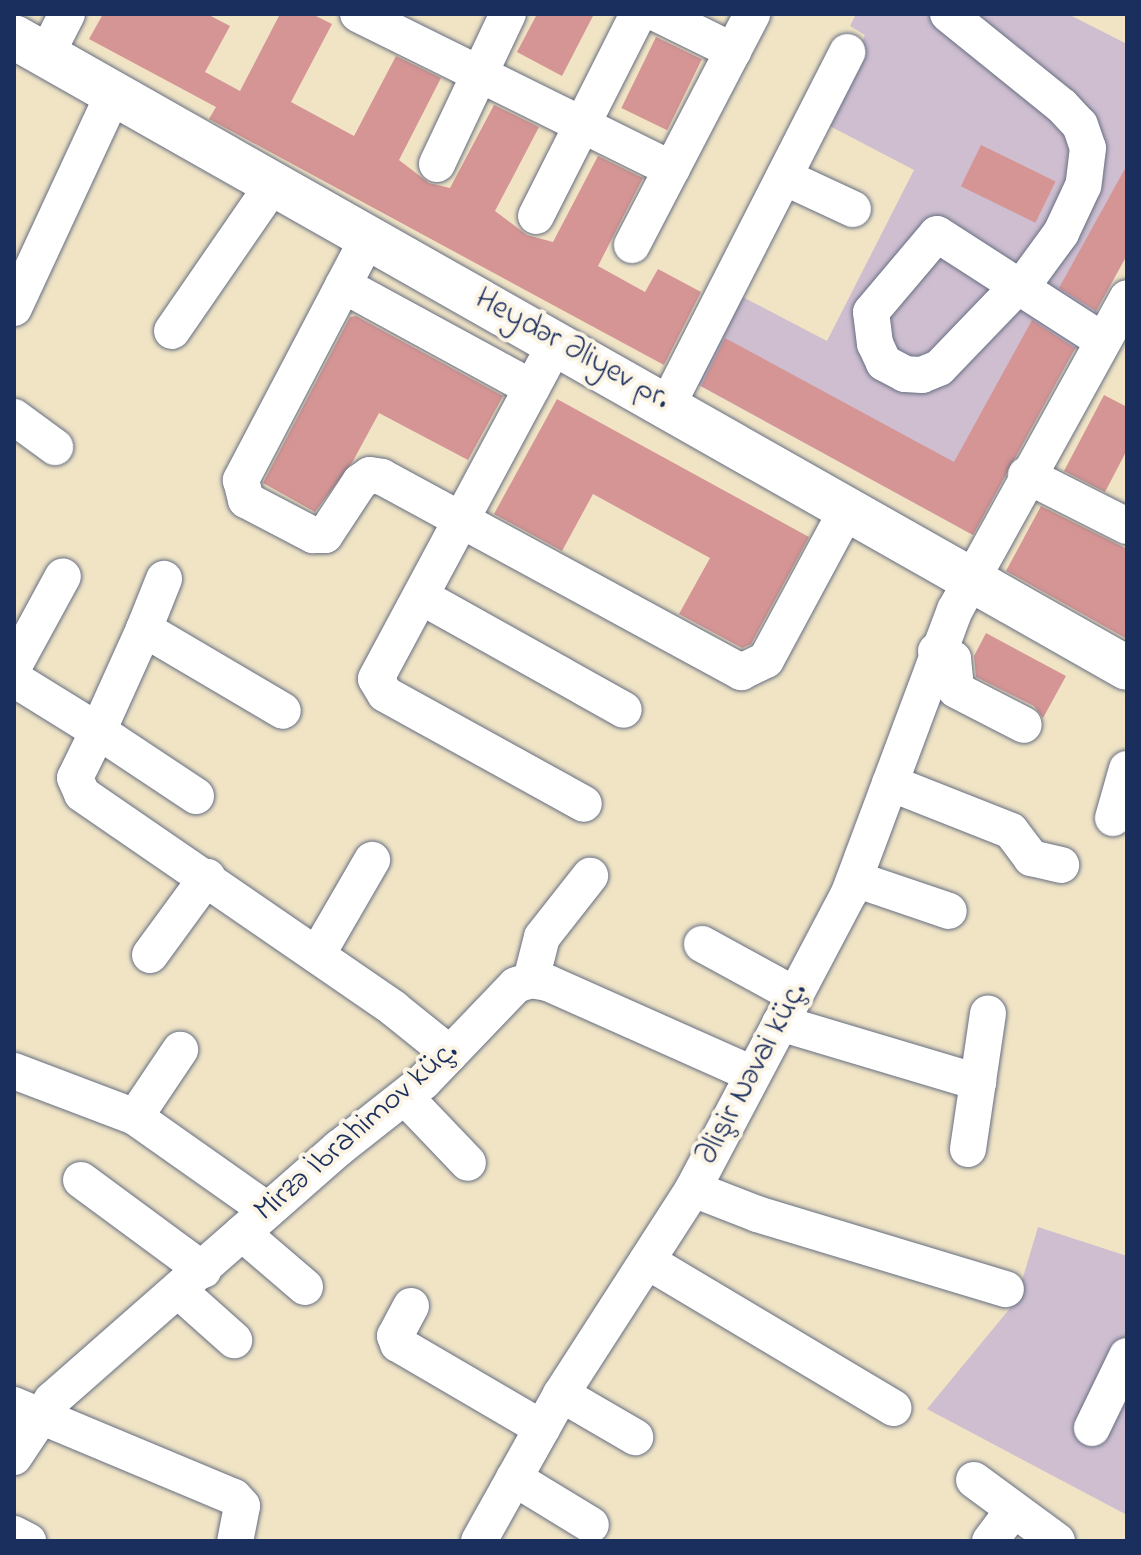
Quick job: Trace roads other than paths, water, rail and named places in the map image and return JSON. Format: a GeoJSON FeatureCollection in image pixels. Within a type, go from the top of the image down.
{"type":"FeatureCollection","features":[{"type":"Feature","properties":{"kind":"main road","name":"Heydər Əliyev pr."},"geometry":{"type":"LineString","coordinates":[[30,46],[557,341],[1127,668]]}},
{"type":"Feature","properties":{"kind":"street"},"geometry":{"type":"LineString","coordinates":[[30,46],[67,14]]}},
{"type":"Feature","properties":{"kind":"street"},"geometry":{"type":"LineString","coordinates":[[358,14],[672,169]]}},
{"type":"Feature","properties":{"kind":"street"},"geometry":{"type":"LineString","coordinates":[[437,164],[508,14]]}},
{"type":"Feature","properties":{"kind":"street"},"geometry":{"type":"LineString","coordinates":[[536,216],[638,14]]}},
{"type":"Feature","properties":{"kind":"street"},"geometry":{"type":"LineString","coordinates":[[658,14],[733,51]]}},
{"type":"Feature","properties":{"kind":"street"},"geometry":{"type":"LineString","coordinates":[[632,245],[752,14]]}},
{"type":"Feature","properties":{"kind":"street"},"geometry":{"type":"LineString","coordinates":[[948,14],[1062,106],[1080,125],[1088,148],[1083,186],[1061,233],[1019,288],[1103,341]]}},
{"type":"Feature","properties":{"kind":"street"},"geometry":{"type":"LineString","coordinates":[[668,404],[847,52]]}},
{"type":"Feature","properties":{"kind":"street"},"geometry":{"type":"LineString","coordinates":[[14,308],[114,93]]}},
{"type":"Feature","properties":{"kind":"street"},"geometry":{"type":"LineString","coordinates":[[784,177],[853,209]]}},
{"type":"Feature","properties":{"kind":"street"},"geometry":{"type":"LineString","coordinates":[[172,331],[274,183]]}},
{"type":"Feature","properties":{"kind":"street"},"geometry":{"type":"LineString","coordinates":[[369,236],[241,480],[241,491],[246,500],[313,535],[332,528],[370,475],[464,519],[741,672],[766,660],[848,508]]}},
{"type":"Feature","properties":{"kind":"street"},"geometry":{"type":"LineString","coordinates":[[343,285],[532,388]]}},
{"type":"Feature","properties":{"kind":"street","name":"Əlişir Nəvai küç."},"geometry":{"type":"LineString","coordinates":[[479,1541],[561,1394],[693,1189],[855,879],[936,651],[1026,475],[1127,298]]}},
{"type":"Feature","properties":{"kind":"street"},"geometry":{"type":"LineString","coordinates":[[557,341],[376,679],[378,686],[584,804]]}},
{"type":"Feature","properties":{"kind":"street"},"geometry":{"type":"LineString","coordinates":[[14,417],[55,447]]}},
{"type":"Feature","properties":{"kind":"street"},"geometry":{"type":"LineString","coordinates":[[1026,475],[1127,526]]}},
{"type":"Feature","properties":{"kind":"street"},"geometry":{"type":"LineString","coordinates":[[14,666],[63,576]]}},
{"type":"Feature","properties":{"kind":"street"},"geometry":{"type":"LineString","coordinates":[[164,579],[76,787],[317,955],[450,1054]]}},
{"type":"Feature","properties":{"kind":"street"},"geometry":{"type":"LineString","coordinates":[[422,597],[624,710]]}},
{"type":"Feature","properties":{"kind":"street"},"geometry":{"type":"LineString","coordinates":[[144,629],[283,711]]}},
{"type":"Feature","properties":{"kind":"street"},"geometry":{"type":"LineString","coordinates":[[936,651],[953,659],[956,690],[1024,725]]}},
{"type":"Feature","properties":{"kind":"street"},"geometry":{"type":"LineString","coordinates":[[14,679],[196,796]]}},
{"type":"Feature","properties":{"kind":"street"},"geometry":{"type":"LineString","coordinates":[[1113,818],[1127,769]]}},
{"type":"Feature","properties":{"kind":"street"},"geometry":{"type":"LineString","coordinates":[[890,783],[1011,831],[1031,858],[1061,865]]}},
{"type":"Feature","properties":{"kind":"street"},"geometry":{"type":"LineString","coordinates":[[317,955],[372,860]]}},
{"type":"Feature","properties":{"kind":"street"},"geometry":{"type":"LineString","coordinates":[[590,876],[542,937],[531,980],[752,1074]]}},
{"type":"Feature","properties":{"kind":"street"},"geometry":{"type":"LineString","coordinates":[[150,955],[207,877]]}},
{"type":"Feature","properties":{"kind":"street"},"geometry":{"type":"LineString","coordinates":[[855,879],[949,911]]}},
{"type":"Feature","properties":{"kind":"street"},"geometry":{"type":"LineString","coordinates":[[702,944],[787,1009],[978,1082]]}},
{"type":"Feature","properties":{"kind":"street","name":"Mirzə İbrahimov küç."},"geometry":{"type":"LineString","coordinates":[[14,1457],[26,1410],[191,1281],[255,1222],[405,1097],[509,991],[531,980]]}},
{"type":"Feature","properties":{"kind":"street"},"geometry":{"type":"LineString","coordinates":[[968,1149],[988,1013]]}},
{"type":"Feature","properties":{"kind":"street"},"geometry":{"type":"LineString","coordinates":[[135,1117],[180,1050]]}},
{"type":"Feature","properties":{"kind":"street"},"geometry":{"type":"LineString","coordinates":[[14,1071],[135,1117],[255,1222],[305,1287]]}},
{"type":"Feature","properties":{"kind":"street"},"geometry":{"type":"LineString","coordinates":[[405,1097],[468,1163]]}},
{"type":"Feature","properties":{"kind":"street"},"geometry":{"type":"LineString","coordinates":[[81,1180],[191,1281],[234,1340]]}},
{"type":"Feature","properties":{"kind":"street"},"geometry":{"type":"LineString","coordinates":[[693,1189],[757,1214],[1006,1289]]}},
{"type":"Feature","properties":{"kind":"street"},"geometry":{"type":"LineString","coordinates":[[647,1261],[894,1408]]}},
{"type":"Feature","properties":{"kind":"street"},"geometry":{"type":"LineString","coordinates":[[411,1306],[395,1336],[398,1344],[542,1428]]}},
{"type":"Feature","properties":{"kind":"street"},"geometry":{"type":"LineString","coordinates":[[1092,1428],[1127,1356]]}},
{"type":"Feature","properties":{"kind":"street"},"geometry":{"type":"LineString","coordinates":[[561,1394],[635,1437]]}},
{"type":"Feature","properties":{"kind":"street"},"geometry":{"type":"LineString","coordinates":[[26,1410],[234,1497],[242,1506],[235,1541]]}},
{"type":"Feature","properties":{"kind":"street"},"geometry":{"type":"LineString","coordinates":[[514,1478],[591,1525]]}},
{"type":"Feature","properties":{"kind":"street"},"geometry":{"type":"LineString","coordinates":[[974,1480],[1057,1541]]}},
{"type":"Feature","properties":{"kind":"street"},"geometry":{"type":"LineString","coordinates":[[990,1541],[1013,1511]]}},
{"type":"Feature","properties":{"kind":"street"},"geometry":{"type":"LineString","coordinates":[[14,1534],[28,1541]]}}]}
